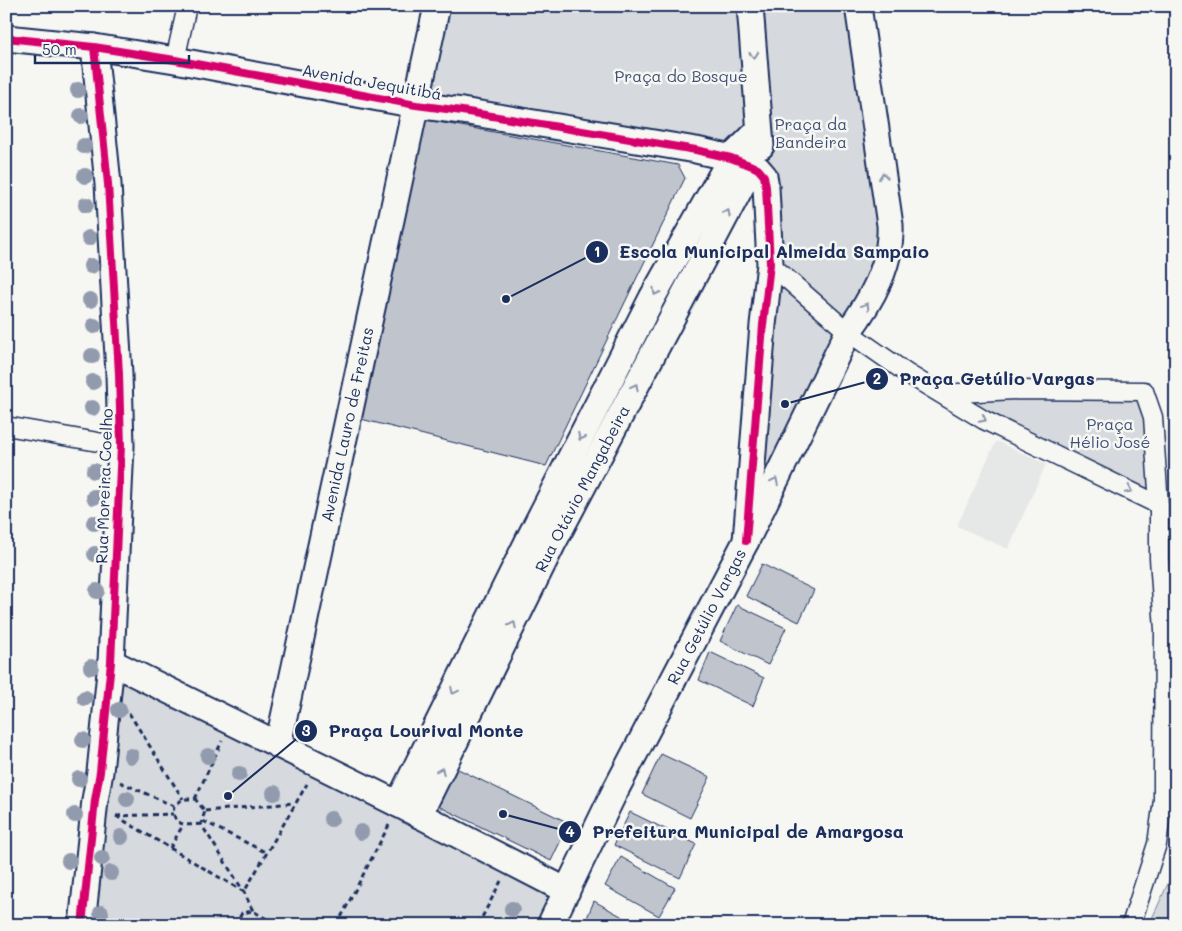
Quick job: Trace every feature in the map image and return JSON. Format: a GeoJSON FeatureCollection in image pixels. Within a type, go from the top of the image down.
{"type":"FeatureCollection","features":[{"type":"Feature","properties":{"kind":"street"},"geometry":{"type":"LineString","coordinates":[[175,60],[187,6]]}},
{"type":"Feature","properties":{"kind":"street"},"geometry":{"type":"LineString","coordinates":[[416,105],[437,6]]}},
{"type":"Feature","properties":{"kind":"street"},"geometry":{"type":"LineString","coordinates":[[746,541],[770,264],[749,167],[759,130],[750,6]]}},
{"type":"Feature","properties":{"kind":"street","name":"Rua Getúlio Vargas"},"geometry":{"type":"LineString","coordinates":[[550,925],[614,793],[746,541],[848,332],[869,301],[888,259],[891,239],[890,224],[858,6]]}},
{"type":"Feature","properties":{"kind":"street","name":"Avenida Jequitibá"},"geometry":{"type":"LineString","coordinates":[[6,38],[94,47],[175,60],[416,105],[628,138],[749,167]]}},
{"type":"Feature","properties":{"kind":"street","name":"Rua Moreira Coelho"},"geometry":{"type":"LineString","coordinates":[[82,925],[111,662],[121,446],[119,374],[108,184],[94,47]]}},
{"type":"Feature","properties":{"kind":"street","name":"Avenida Lauro de Freitas"},"geometry":{"type":"LineString","coordinates":[[278,745],[416,105]]}},
{"type":"Feature","properties":{"kind":"street"},"geometry":{"type":"LineString","coordinates":[[749,167],[759,130]]}},
{"type":"Feature","properties":{"kind":"street","name":"Rua Otávio Mangabeira"},"geometry":{"type":"LineString","coordinates":[[408,809],[542,539],[652,298],[749,167]]}},
{"type":"Feature","properties":{"kind":"street"},"geometry":{"type":"LineString","coordinates":[[770,264],[848,332],[908,374],[984,420],[1159,505]]}},
{"type":"Feature","properties":{"kind":"street"},"geometry":{"type":"LineString","coordinates":[[941,394],[1014,390],[1144,391],[1153,417],[1159,505],[1169,798],[1157,844],[1131,925]]}},
{"type":"Feature","properties":{"kind":"street"},"geometry":{"type":"LineString","coordinates":[[6,426],[121,446]]}},
{"type":"Feature","properties":{"kind":"street"},"geometry":{"type":"LineString","coordinates":[[111,662],[408,809],[566,891]]}},
{"type":"Feature","properties":{"kind":"path"},"geometry":{"type":"LineString","coordinates":[[125,707],[183,799]]}},
{"type":"Feature","properties":{"kind":"path"},"geometry":{"type":"LineString","coordinates":[[196,799],[231,720]]}},
{"type":"Feature","properties":{"kind":"path"},"geometry":{"type":"LineString","coordinates":[[244,892],[318,765]]}},
{"type":"Feature","properties":{"kind":"path"},"geometry":{"type":"LineString","coordinates":[[100,772],[174,806]]}},
{"type":"Feature","properties":{"kind":"path"},"geometry":{"type":"LineString","coordinates":[[196,799],[183,799],[174,806],[173,814],[183,825],[202,822],[266,852]]}},
{"type":"Feature","properties":{"kind":"path"},"geometry":{"type":"LineString","coordinates":[[196,799],[205,811]]}},
{"type":"Feature","properties":{"kind":"path"},"geometry":{"type":"LineString","coordinates":[[205,811],[295,804]]}},
{"type":"Feature","properties":{"kind":"path"},"geometry":{"type":"LineString","coordinates":[[337,925],[393,817],[408,809]]}},
{"type":"Feature","properties":{"kind":"path"},"geometry":{"type":"LineString","coordinates":[[205,811],[202,822],[254,910],[277,925]]}},
{"type":"Feature","properties":{"kind":"path"},"geometry":{"type":"LineString","coordinates":[[173,814],[115,816],[244,892]]}},
{"type":"Feature","properties":{"kind":"path"},"geometry":{"type":"LineString","coordinates":[[170,848],[183,825]]}},
{"type":"Feature","properties":{"kind":"path"},"geometry":{"type":"LineString","coordinates":[[478,925],[511,863]]}},
{"type":"Feature","properties":{"kind":"path"},"geometry":{"type":"LineString","coordinates":[[235,925],[242,913],[254,910]]}},
{"type":"Feature","properties":{"kind":"shaded area"},"geometry":{"type":"Polygon","coordinates":[[[996,441],[1046,464],[1008,549],[957,526],[996,441]]]}},
{"type":"Feature","properties":{"kind":"green space"},"geometry":{"type":"Polygon","coordinates":[[[437,6],[856,6],[888,227],[847,332],[749,532],[764,176],[416,105],[437,6]]]}},
{"type":"Feature","properties":{"kind":"green space","name":"Praça Hélio José"},"geometry":{"type":"Polygon","coordinates":[[[948,393],[1143,393],[1159,500],[948,393]]]}},
{"type":"Feature","properties":{"kind":"green space"},"geometry":{"type":"Polygon","coordinates":[[[113,665],[176,708],[393,817],[564,892],[547,925],[87,925],[113,665]]]}},
{"type":"Feature","properties":{"kind":"green space"},"geometry":{"type":"Polygon","coordinates":[[[1176,866],[1176,925],[1149,925],[1176,866]]]}},
{"type":"Feature","properties":{"kind":"building"},"geometry":{"type":"Polygon","coordinates":[[[427,120],[678,165],[685,178],[546,466],[361,419],[418,128],[427,120]]]}},
{"type":"Feature","properties":{"kind":"building"},"geometry":{"type":"Polygon","coordinates":[[[762,564],[814,590],[799,622],[746,596],[762,564]]]}},
{"type":"Feature","properties":{"kind":"building"},"geometry":{"type":"Polygon","coordinates":[[[737,605],[786,628],[768,665],[720,641],[737,605]]]}},
{"type":"Feature","properties":{"kind":"building"},"geometry":{"type":"Polygon","coordinates":[[[710,652],[764,678],[753,706],[699,680],[710,652]]]}},
{"type":"Feature","properties":{"kind":"building"},"geometry":{"type":"Polygon","coordinates":[[[661,754],[710,777],[690,818],[642,794],[661,754]]]}},
{"type":"Feature","properties":{"kind":"building"},"geometry":{"type":"Polygon","coordinates":[[[454,767],[569,823],[551,861],[436,805],[454,767]]]}},
{"type":"Feature","properties":{"kind":"building"},"geometry":{"type":"Polygon","coordinates":[[[630,812],[696,844],[680,878],[614,845],[630,812]]]}},
{"type":"Feature","properties":{"kind":"building"},"geometry":{"type":"Polygon","coordinates":[[[621,857],[675,888],[659,916],[605,886],[621,857]]]}},
{"type":"Feature","properties":{"kind":"building"},"geometry":{"type":"Polygon","coordinates":[[[594,901],[637,925],[584,925],[594,901]]]}},
{"type":"Feature","properties":{"kind":"cycle path"},"geometry":{"type":"LineString","coordinates":[[6,38],[94,47],[175,60],[416,105],[696,150],[731,158],[758,169],[764,176],[766,187],[770,264],[763,325],[746,541]]}},
{"type":"Feature","properties":{"kind":"cycle path"},"geometry":{"type":"LineString","coordinates":[[82,925],[111,662],[121,446],[119,374],[108,184],[94,47]]}},
{"type":"Feature","properties":{"kind":"place","name":"Escola Municipal Almeida Sampaio"},"geometry":{"type":"Point","coordinates":[506,299]}},
{"type":"Feature","properties":{"kind":"place","name":"Praça Getúlio Vargas"},"geometry":{"type":"Point","coordinates":[785,404]}},
{"type":"Feature","properties":{"kind":"place","name":"Praça Lourival Monte"},"geometry":{"type":"Point","coordinates":[228,796]}},
{"type":"Feature","properties":{"kind":"place","name":"Prefeitura Municipal de Amargosa"},"geometry":{"type":"Point","coordinates":[503,814]}},
{"type":"Feature","properties":{"kind":"park label","name":"Praça do Bosque"},"geometry":{"type":"Point","coordinates":[681,76]}},
{"type":"Feature","properties":{"kind":"park label","name":"Praça da Bandeira"},"geometry":{"type":"Point","coordinates":[811,133]}}]}
